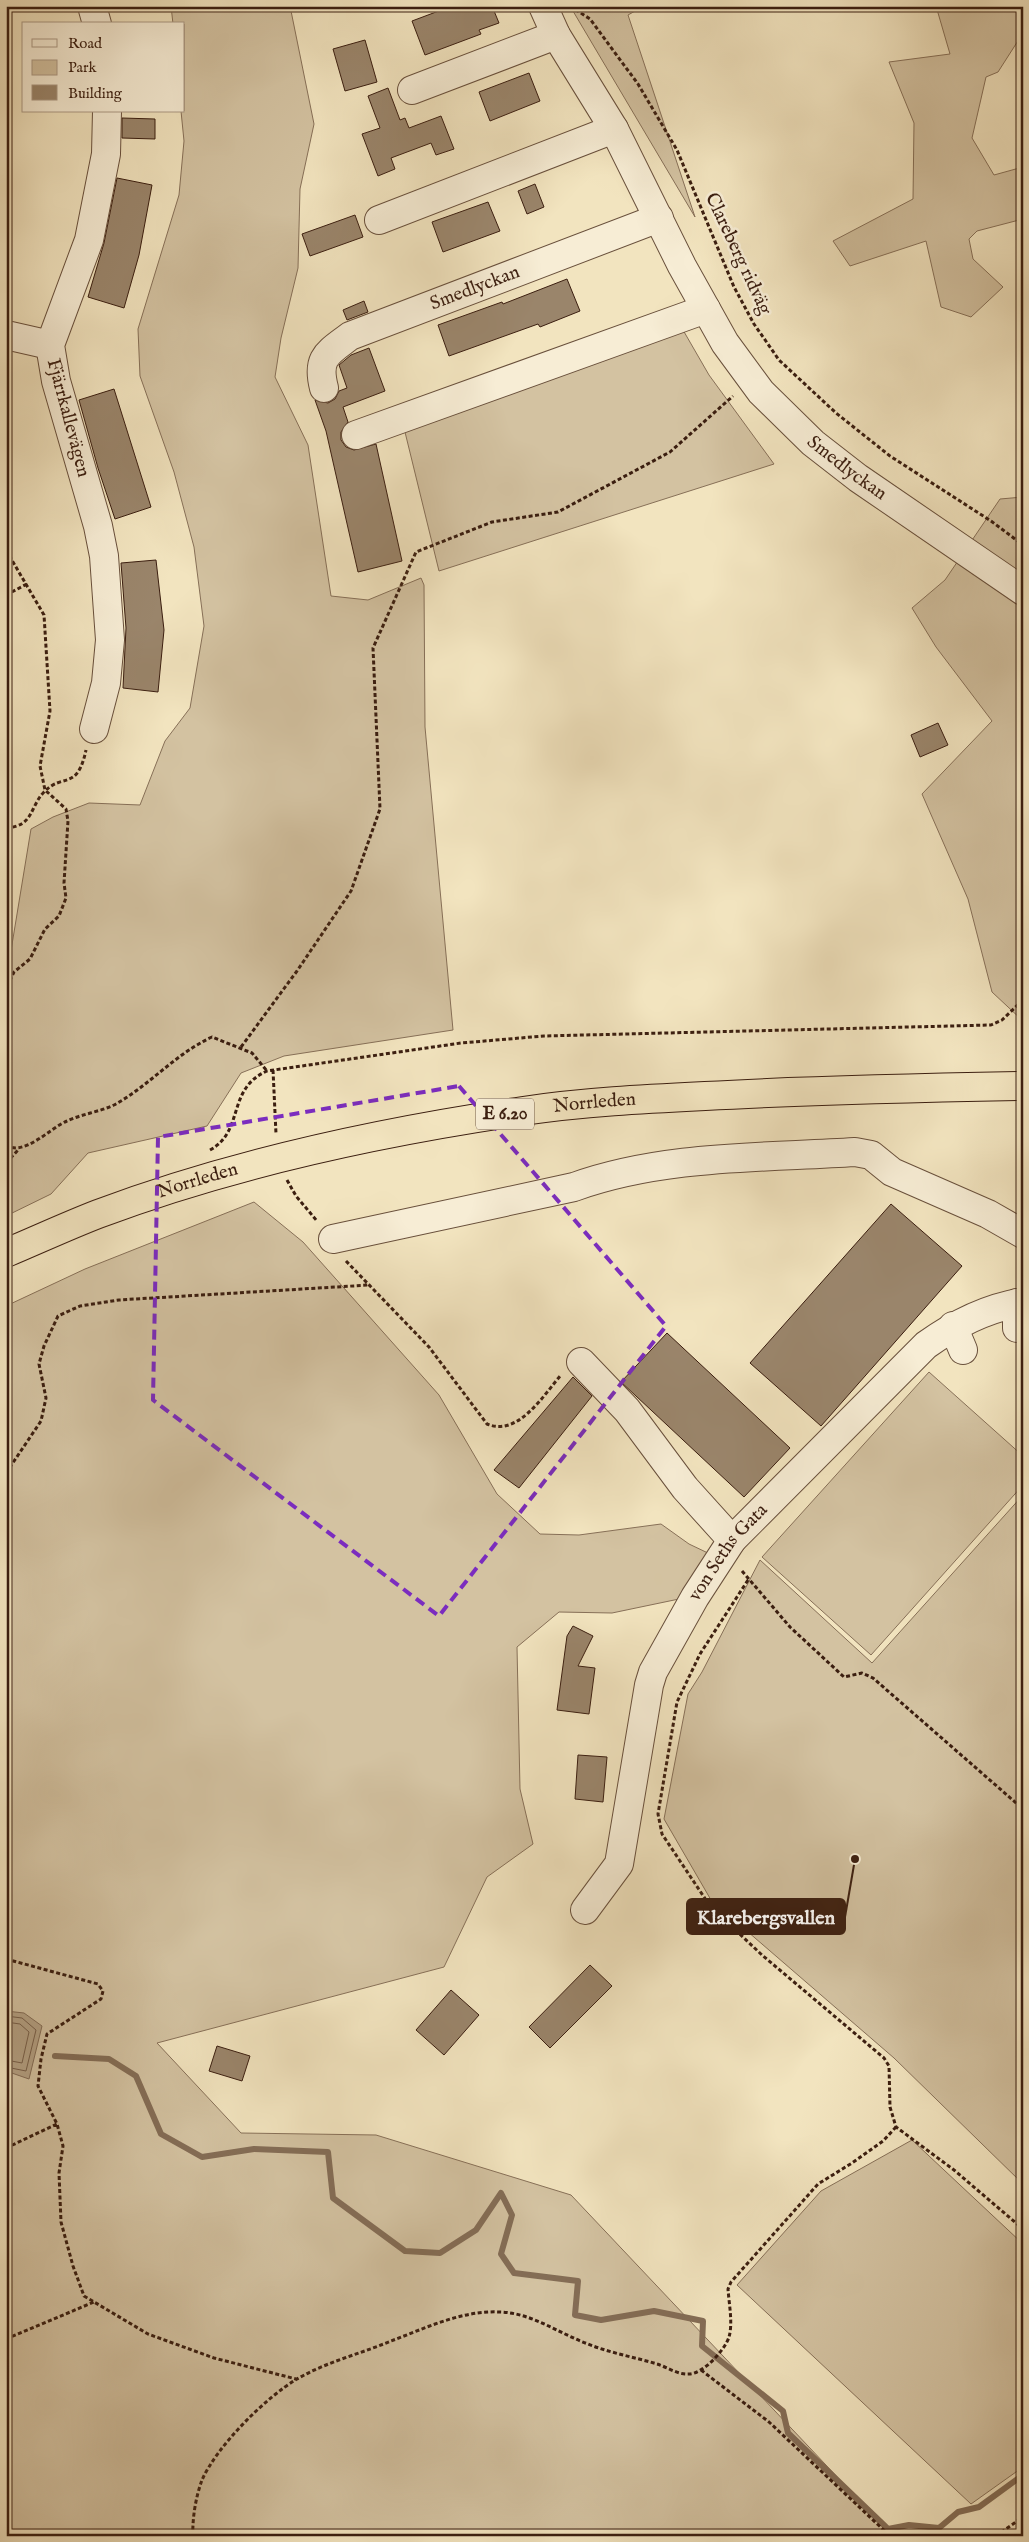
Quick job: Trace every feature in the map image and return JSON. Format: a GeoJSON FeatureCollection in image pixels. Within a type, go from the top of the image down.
{"type":"FeatureCollection","features":[{"type":"Feature","properties":{"kind":"highway","name":"Norrleden"},"geometry":{"type":"LineString","coordinates":[[6,1252],[98,1214],[197,1181],[265,1162],[412,1129],[524,1110],[626,1100],[889,1088],[1023,1086]]}},
{"type":"Feature","properties":{"kind":"street"},"geometry":{"type":"LineString","coordinates":[[92,6],[96,22]]}},
{"type":"Feature","properties":{"kind":"street","name":"Smedlyckan"},"geometry":{"type":"LineString","coordinates":[[543,6],[556,35],[614,129],[706,309],[745,373],[761,392],[814,443],[858,478],[1023,591]]}},
{"type":"Feature","properties":{"kind":"street"},"geometry":{"type":"LineString","coordinates":[[412,90],[556,35]]}},
{"type":"Feature","properties":{"kind":"street","name":"Fjärrkallevägen"},"geometry":{"type":"LineString","coordinates":[[94,729],[106,683],[110,640],[104,556],[98,526],[56,381],[50,345],[89,240],[106,154],[107,112]]}},
{"type":"Feature","properties":{"kind":"street"},"geometry":{"type":"LineString","coordinates":[[379,220],[614,129]]}},
{"type":"Feature","properties":{"kind":"street","name":"Smedlyckan"},"geometry":{"type":"LineString","coordinates":[[324,388],[320,371],[324,357],[350,336],[659,218]]}},
{"type":"Feature","properties":{"kind":"street"},"geometry":{"type":"LineString","coordinates":[[356,435],[706,309]]}},
{"type":"Feature","properties":{"kind":"street"},"geometry":{"type":"LineString","coordinates":[[6,335],[50,345]]}},
{"type":"Feature","properties":{"kind":"street"},"geometry":{"type":"LineString","coordinates":[[333,1239],[574,1187],[607,1175],[631,1170],[687,1163],[855,1152],[871,1155],[892,1172],[988,1214],[1023,1234]]}},
{"type":"Feature","properties":{"kind":"street","name":"von Seths Gata"},"geometry":{"type":"LineString","coordinates":[[585,1910],[619,1864],[653,1672],[695,1597],[729,1544],[926,1345],[958,1338],[997,1307],[1019,1311]]}},
{"type":"Feature","properties":{"kind":"street"},"geometry":{"type":"LineString","coordinates":[[581,1362],[627,1410],[729,1544]]}},
{"type":"Feature","properties":{"kind":"path","name":"Clareberg ridväg"},"geometry":{"type":"LineString","coordinates":[[570,6],[590,19],[643,92],[677,150],[734,287],[754,324],[779,360],[836,413],[890,456],[991,521],[1023,545]]}},
{"type":"Feature","properties":{"kind":"path"},"geometry":{"type":"LineString","coordinates":[[241,1047],[297,971],[351,891],[374,827],[380,809],[373,648],[416,552],[492,522],[558,512],[670,452],[740,390]]}},
{"type":"Feature","properties":{"kind":"path"},"geometry":{"type":"LineString","coordinates":[[6,550],[44,615],[50,710],[40,766],[45,790],[66,809],[68,821],[64,883],[66,898],[59,916],[45,929],[30,959],[14,972],[6,989]]}},
{"type":"Feature","properties":{"kind":"path"},"geometry":{"type":"LineString","coordinates":[[6,594],[26,584]]}},
{"type":"Feature","properties":{"kind":"path"},"geometry":{"type":"LineString","coordinates":[[6,828],[15,828],[25,822],[45,790],[76,776],[83,763],[88,740],[94,729]]}},
{"type":"Feature","properties":{"kind":"path"},"geometry":{"type":"LineString","coordinates":[[205,1152],[221,1141],[230,1130],[247,1084],[254,1077],[267,1071],[461,1043],[544,1036],[991,1025],[1002,1020],[1023,1000]]}},
{"type":"Feature","properties":{"kind":"path"},"geometry":{"type":"LineString","coordinates":[[6,1163],[19,1149],[28,1146],[67,1120],[113,1105],[198,1043],[212,1037],[252,1053],[267,1071]]}},
{"type":"Feature","properties":{"kind":"path"},"geometry":{"type":"LineString","coordinates":[[273,1070],[276,1139]]}},
{"type":"Feature","properties":{"kind":"path"},"geometry":{"type":"LineString","coordinates":[[6,1145],[19,1149]]}},
{"type":"Feature","properties":{"kind":"path"},"geometry":{"type":"LineString","coordinates":[[286,1177],[296,1196],[333,1239],[344,1259],[429,1347],[487,1424],[497,1428],[506,1428],[526,1415],[568,1367],[581,1362]]}},
{"type":"Feature","properties":{"kind":"path"},"geometry":{"type":"LineString","coordinates":[[6,1473],[41,1421],[46,1398],[39,1364],[44,1346],[58,1316],[80,1306],[119,1300],[369,1285]]}},
{"type":"Feature","properties":{"kind":"path"},"geometry":{"type":"LineString","coordinates":[[729,1544],[748,1580],[790,1627],[844,1677],[862,1673],[873,1678],[1023,1809]]}},
{"type":"Feature","properties":{"kind":"path"},"geometry":{"type":"LineString","coordinates":[[748,1580],[700,1654],[677,1702],[658,1814],[662,1834],[710,1906],[762,1955],[884,2058],[889,2066],[890,2107],[896,2127],[954,2170],[1023,2229]]}},
{"type":"Feature","properties":{"kind":"path"},"geometry":{"type":"LineString","coordinates":[[6,1959],[98,1984],[103,1991],[101,1999],[48,2034],[41,2059],[38,2086],[57,2124],[63,2146],[59,2173],[61,2222],[73,2266],[84,2296],[148,2334],[214,2358],[296,2379]]}},
{"type":"Feature","properties":{"kind":"path"},"geometry":{"type":"LineString","coordinates":[[6,2148],[57,2124]]}},
{"type":"Feature","properties":{"kind":"path"},"geometry":{"type":"LineString","coordinates":[[193,2536],[197,2500],[202,2480],[236,2431],[263,2405],[296,2379],[443,2321],[472,2313],[500,2312],[528,2316],[588,2344],[659,2364],[676,2372],[690,2374],[701,2370],[711,2364],[729,2339],[728,2288],[731,2282],[818,2184],[852,2164],[883,2141],[896,2127]]}},
{"type":"Feature","properties":{"kind":"path"},"geometry":{"type":"LineString","coordinates":[[6,2339],[94,2302]]}},
{"type":"Feature","properties":{"kind":"path"},"geometry":{"type":"LineString","coordinates":[[701,2370],[769,2422],[890,2536]]}},
{"type":"Feature","properties":{"kind":"path"},"geometry":{"type":"LineString","coordinates":[[996,2536],[1023,2517]]}},
{"type":"Feature","properties":{"kind":"highlighted area"},"geometry":{"type":"Polygon","coordinates":[[[459,1086],[666,1326],[439,1616],[153,1400],[158,1137],[459,1086]]]}},
{"type":"Feature","properties":{"kind":"green space"},"geometry":{"type":"Polygon","coordinates":[[[171,6],[290,6],[314,124],[300,189],[298,268],[281,338],[275,377],[308,445],[331,596],[368,600],[421,578],[424,585],[425,727],[453,1030],[284,1056],[241,1073],[207,1126],[88,1153],[51,1194],[6,1216],[6,981],[31,829],[53,817],[89,803],[140,805],[165,741],[190,708],[204,626],[194,547],[174,472],[140,376],[138,329],[179,195],[184,141],[181,112],[185,112],[185,22],[173,22],[171,6]]]}},
{"type":"Feature","properties":{"kind":"green space"},"geometry":{"type":"Polygon","coordinates":[[[570,6],[644,6],[628,15],[695,217],[570,6]]]}},
{"type":"Feature","properties":{"kind":"green space"},"geometry":{"type":"Polygon","coordinates":[[[936,6],[1023,6],[1023,33],[998,72],[986,77],[972,138],[994,175],[1023,167],[1023,219],[977,231],[969,239],[973,259],[1003,287],[971,317],[941,307],[926,241],[850,266],[833,241],[913,199],[914,123],[889,62],[950,54],[936,6]]]}},
{"type":"Feature","properties":{"kind":"green space"},"geometry":{"type":"Polygon","coordinates":[[[683,330],[709,375],[774,464],[439,571],[404,428],[683,330]]]}},
{"type":"Feature","properties":{"kind":"green space"},"geometry":{"type":"Polygon","coordinates":[[[1023,497],[1023,1021],[992,992],[968,899],[922,794],[992,721],[936,647],[912,608],[945,580],[1000,499],[1023,497]]]}},
{"type":"Feature","properties":{"kind":"green space"},"geometry":{"type":"Polygon","coordinates":[[[254,1202],[303,1242],[439,1395],[497,1494],[540,1534],[579,1535],[661,1524],[689,1544],[710,1554],[679,1599],[612,1613],[559,1612],[517,1647],[520,1789],[533,1844],[487,1877],[444,1967],[157,2043],[241,2133],[376,2135],[571,2195],[893,2536],[6,2536],[6,1306],[85,1269],[254,1202]]]}},
{"type":"Feature","properties":{"kind":"green space"},"geometry":{"type":"Polygon","coordinates":[[[929,1372],[1023,1456],[1023,1485],[871,1655],[762,1557],[929,1372]]]}},
{"type":"Feature","properties":{"kind":"green space"},"geometry":{"type":"Polygon","coordinates":[[[1023,1495],[1023,2184],[894,2058],[711,1900],[664,1819],[688,1694],[702,1672],[760,1560],[872,1663],[1023,1495]]]}},
{"type":"Feature","properties":{"kind":"green space"},"geometry":{"type":"Polygon","coordinates":[[[912,2140],[1023,2244],[1023,2467],[971,2504],[737,2285],[821,2191],[912,2140]]]}},
{"type":"Feature","properties":{"kind":"water"},"geometry":{"type":"Polygon","coordinates":[[[6,2011],[24,2013],[42,2026],[29,2079],[6,2071],[6,2011]]]}},
{"type":"Feature","properties":{"kind":"building"},"geometry":{"type":"Polygon","coordinates":[[[452,6],[492,6],[499,23],[479,30],[481,34],[425,55],[412,21],[452,6]]]}},
{"type":"Feature","properties":{"kind":"building"},"geometry":{"type":"Polygon","coordinates":[[[365,40],[377,82],[345,91],[333,49],[365,40]]]}},
{"type":"Feature","properties":{"kind":"building"},"geometry":{"type":"Polygon","coordinates":[[[529,73],[540,101],[490,121],[479,92],[529,73]]]}},
{"type":"Feature","properties":{"kind":"building"},"geometry":{"type":"Polygon","coordinates":[[[388,88],[400,120],[405,118],[409,128],[441,116],[454,149],[436,155],[431,143],[391,158],[395,169],[378,176],[362,134],[380,128],[368,96],[388,88]]]}},
{"type":"Feature","properties":{"kind":"building"},"geometry":{"type":"Polygon","coordinates":[[[122,118],[155,119],[155,139],[122,138],[122,118]]]}},
{"type":"Feature","properties":{"kind":"building"},"geometry":{"type":"Polygon","coordinates":[[[117,178],[152,185],[139,255],[124,308],[88,297],[104,243],[117,178]]]}},
{"type":"Feature","properties":{"kind":"building"},"geometry":{"type":"Polygon","coordinates":[[[535,184],[544,207],[527,214],[518,191],[535,184]]]}},
{"type":"Feature","properties":{"kind":"building"},"geometry":{"type":"Polygon","coordinates":[[[488,202],[500,231],[443,252],[432,222],[488,202]]]}},
{"type":"Feature","properties":{"kind":"building"},"geometry":{"type":"Polygon","coordinates":[[[355,215],[363,237],[310,256],[302,234],[355,215]]]}},
{"type":"Feature","properties":{"kind":"building"},"geometry":{"type":"Polygon","coordinates":[[[567,279],[580,311],[540,327],[538,324],[449,356],[438,325],[502,302],[503,304],[567,279]]]}},
{"type":"Feature","properties":{"kind":"building"},"geometry":{"type":"Polygon","coordinates":[[[364,301],[368,312],[347,320],[343,310],[364,301]]]}},
{"type":"Feature","properties":{"kind":"building"},"geometry":{"type":"Polygon","coordinates":[[[369,348],[385,391],[343,407],[348,422],[341,432],[341,440],[346,447],[354,450],[376,444],[402,561],[358,572],[326,431],[315,400],[328,403],[335,399],[339,391],[347,388],[339,365],[351,355],[369,348]]]}},
{"type":"Feature","properties":{"kind":"building"},"geometry":{"type":"Polygon","coordinates":[[[114,389],[151,507],[115,519],[98,468],[79,400],[114,389]]]}},
{"type":"Feature","properties":{"kind":"building"},"geometry":{"type":"Polygon","coordinates":[[[156,560],[164,630],[158,692],[123,688],[126,628],[121,563],[156,560]]]}},
{"type":"Feature","properties":{"kind":"building"},"geometry":{"type":"Polygon","coordinates":[[[938,723],[948,745],[920,757],[911,735],[938,723]]]}},
{"type":"Feature","properties":{"kind":"building"},"geometry":{"type":"Polygon","coordinates":[[[891,1204],[962,1266],[821,1426],[750,1363],[891,1204]]]}},
{"type":"Feature","properties":{"kind":"building"},"geometry":{"type":"Polygon","coordinates":[[[667,1333],[790,1448],[744,1497],[621,1382],[667,1333]]]}},
{"type":"Feature","properties":{"kind":"building"},"geometry":{"type":"Polygon","coordinates":[[[573,1377],[592,1396],[519,1488],[494,1470],[573,1377]]]}},
{"type":"Feature","properties":{"kind":"building"},"geometry":{"type":"Polygon","coordinates":[[[573,1626],[593,1636],[578,1666],[595,1668],[589,1714],[557,1710],[567,1636],[573,1626]]]}},
{"type":"Feature","properties":{"kind":"building"},"geometry":{"type":"Polygon","coordinates":[[[578,1755],[607,1757],[603,1802],[575,1799],[578,1755]]]}},
{"type":"Feature","properties":{"kind":"building"},"geometry":{"type":"Polygon","coordinates":[[[590,1965],[612,1986],[550,2048],[529,2027],[590,1965]]]}},
{"type":"Feature","properties":{"kind":"building"},"geometry":{"type":"Polygon","coordinates":[[[451,1990],[479,2015],[444,2055],[416,2030],[451,1990]]]}},
{"type":"Feature","properties":{"kind":"building"},"geometry":{"type":"Polygon","coordinates":[[[217,2046],[250,2056],[242,2081],[209,2071],[217,2046]]]}},
{"type":"Feature","properties":{"kind":"waterway"},"geometry":{"type":"LineString","coordinates":[[55,2056],[109,2059],[136,2076],[161,2134],[202,2157],[254,2149],[328,2152],[333,2198],[405,2251],[440,2253],[476,2230],[501,2193],[512,2215],[501,2254],[514,2273],[578,2281],[575,2315],[601,2320],[654,2311],[703,2321],[702,2346],[783,2411],[788,2433],[888,2529],[909,2525],[939,2528],[958,2512],[979,2507],[1023,2475]]}},
{"type":"Feature","properties":{"kind":"place","name":"Klarebergsvallen"},"geometry":{"type":"Point","coordinates":[855,1859]}}]}
